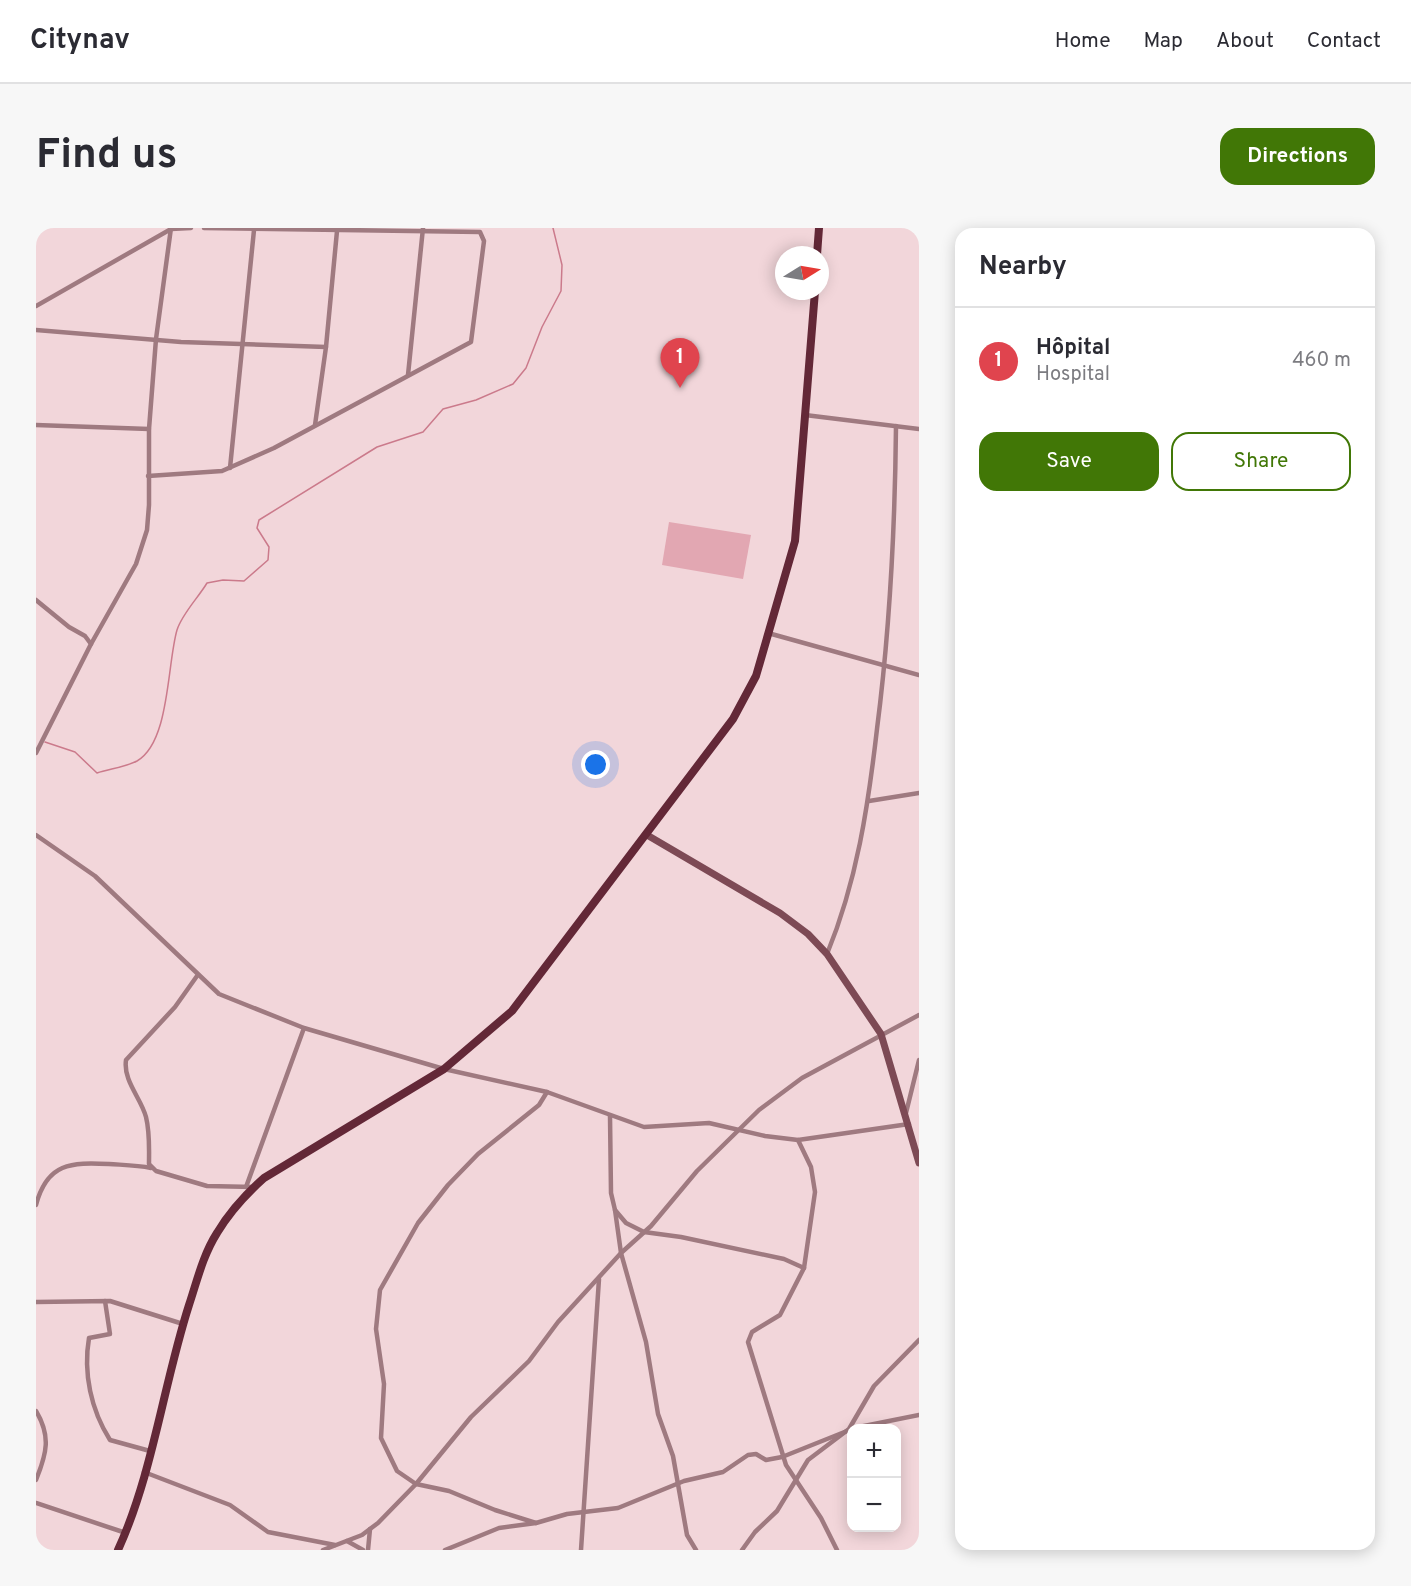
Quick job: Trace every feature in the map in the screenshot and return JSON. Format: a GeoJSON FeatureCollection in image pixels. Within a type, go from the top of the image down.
{"type":"FeatureCollection","features":[{"type":"Feature","properties":{"kind":"main road"},"geometry":{"type":"LineString","coordinates":[[818,246],[819,228]]}},
{"type":"Feature","properties":{"kind":"main road"},"geometry":{"type":"LineString","coordinates":[[118,1550],[126,1533],[144,1472],[183,1324],[202,1263],[213,1239],[255,1186],[290,1161],[444,1069],[512,1011],[647,836],[743,703],[756,676],[795,541],[814,300]]}},
{"type":"Feature","properties":{"kind":"main road"},"geometry":{"type":"LineString","coordinates":[[647,836],[780,913],[808,934],[827,954],[881,1034],[919,1163]]}},
{"type":"Feature","properties":{"kind":"street"},"geometry":{"type":"LineString","coordinates":[[36,306],[171,229],[191,228]]}},
{"type":"Feature","properties":{"kind":"street"},"geometry":{"type":"LineString","coordinates":[[148,476],[214,473],[230,468],[471,342],[484,242],[479,231],[204,228]]}},
{"type":"Feature","properties":{"kind":"street"},"geometry":{"type":"LineString","coordinates":[[37,750],[139,555],[148,519],[149,429],[156,339],[171,229]]}},
{"type":"Feature","properties":{"kind":"street"},"geometry":{"type":"LineString","coordinates":[[408,375],[423,229]]}},
{"type":"Feature","properties":{"kind":"street"},"geometry":{"type":"LineString","coordinates":[[230,468],[254,230]]}},
{"type":"Feature","properties":{"kind":"street"},"geometry":{"type":"LineString","coordinates":[[315,424],[326,347],[337,230]]}},
{"type":"Feature","properties":{"kind":"street"},"geometry":{"type":"LineString","coordinates":[[36,330],[156,339],[326,347]]}},
{"type":"Feature","properties":{"kind":"street"},"geometry":{"type":"LineString","coordinates":[[805,415],[919,429]]}},
{"type":"Feature","properties":{"kind":"street"},"geometry":{"type":"LineString","coordinates":[[36,425],[149,429]]}},
{"type":"Feature","properties":{"kind":"street"},"geometry":{"type":"LineString","coordinates":[[827,954],[852,884],[869,801],[884,663],[894,537],[896,426]]}},
{"type":"Feature","properties":{"kind":"street"},"geometry":{"type":"LineString","coordinates":[[36,600],[69,627],[85,636],[91,644]]}},
{"type":"Feature","properties":{"kind":"street"},"geometry":{"type":"LineString","coordinates":[[768,633],[884,663],[919,675]]}},
{"type":"Feature","properties":{"kind":"street"},"geometry":{"type":"LineString","coordinates":[[869,801],[919,793]]}},
{"type":"Feature","properties":{"kind":"street"},"geometry":{"type":"LineString","coordinates":[[36,835],[95,876],[197,976],[219,994],[304,1028],[444,1069],[548,1092],[644,1127],[709,1123],[781,1139],[798,1140],[909,1124]]}},
{"type":"Feature","properties":{"kind":"street"},"geometry":{"type":"LineString","coordinates":[[151,1168],[145,1114],[128,1077],[126,1060],[175,1007],[197,976]]}},
{"type":"Feature","properties":{"kind":"street"},"geometry":{"type":"LineString","coordinates":[[323,1550],[370,1529],[416,1484],[471,1417],[529,1361],[558,1322],[737,1130],[774,1097],[802,1078],[919,1015]]}},
{"type":"Feature","properties":{"kind":"street"},"geometry":{"type":"LineString","coordinates":[[246,1187],[304,1028]]}},
{"type":"Feature","properties":{"kind":"street"},"geometry":{"type":"LineString","coordinates":[[906,1113],[919,1060]]}},
{"type":"Feature","properties":{"kind":"street"},"geometry":{"type":"LineString","coordinates":[[536,1523],[495,1510],[449,1491],[416,1484],[397,1471],[381,1438],[384,1384],[376,1329],[380,1290],[418,1223],[448,1185],[478,1154],[531,1112],[548,1092]]}},
{"type":"Feature","properties":{"kind":"street"},"geometry":{"type":"LineString","coordinates":[[610,1116],[610,1173],[621,1253],[646,1342],[658,1414],[671,1448],[688,1539],[696,1550]]}},
{"type":"Feature","properties":{"kind":"street"},"geometry":{"type":"LineString","coordinates":[[798,1140],[811,1167],[815,1192],[804,1268],[780,1315],[752,1332],[748,1339],[782,1457],[821,1518],[837,1550]]}},
{"type":"Feature","properties":{"kind":"street"},"geometry":{"type":"LineString","coordinates":[[36,1205],[44,1182],[66,1165],[90,1163],[151,1168],[207,1186],[255,1186]]}},
{"type":"Feature","properties":{"kind":"street"},"geometry":{"type":"LineString","coordinates":[[615,1210],[626,1223],[644,1232],[681,1237],[784,1258],[804,1268]]}},
{"type":"Feature","properties":{"kind":"street"},"geometry":{"type":"LineString","coordinates":[[581,1550],[599,1279]]}},
{"type":"Feature","properties":{"kind":"street"},"geometry":{"type":"LineString","coordinates":[[107,1301],[110,1334],[89,1338],[87,1352],[87,1370],[93,1403],[110,1440],[150,1451]]}},
{"type":"Feature","properties":{"kind":"street"},"geometry":{"type":"LineString","coordinates":[[36,1302],[107,1301],[183,1324]]}},
{"type":"Feature","properties":{"kind":"street"},"geometry":{"type":"LineString","coordinates":[[855,1424],[874,1386],[919,1340]]}},
{"type":"Feature","properties":{"kind":"street"},"geometry":{"type":"LineString","coordinates":[[36,1411],[47,1432],[42,1466],[36,1480]]}},
{"type":"Feature","properties":{"kind":"street"},"geometry":{"type":"LineString","coordinates":[[876,1424],[919,1415]]}},
{"type":"Feature","properties":{"kind":"street"},"geometry":{"type":"LineString","coordinates":[[445,1550],[499,1528],[618,1508],[678,1484],[723,1472],[751,1454],[766,1460],[782,1457],[847,1431]]}},
{"type":"Feature","properties":{"kind":"street"},"geometry":{"type":"LineString","coordinates":[[742,1550],[752,1535],[777,1511],[812,1456],[828,1448],[847,1433]]}},
{"type":"Feature","properties":{"kind":"street"},"geometry":{"type":"LineString","coordinates":[[144,1472],[230,1505],[268,1532],[336,1545]]}},
{"type":"Feature","properties":{"kind":"street"},"geometry":{"type":"LineString","coordinates":[[36,1503],[126,1533]]}},
{"type":"Feature","properties":{"kind":"street"},"geometry":{"type":"LineString","coordinates":[[368,1550],[370,1529]]}},
{"type":"Feature","properties":{"kind":"street"},"geometry":{"type":"LineString","coordinates":[[347,1541],[363,1550]]}},
{"type":"Feature","properties":{"kind":"shaded area"},"geometry":{"type":"Polygon","coordinates":[[[669,522],[751,535],[743,579],[662,565],[669,522]]]}},
{"type":"Feature","properties":{"kind":"waterway"},"geometry":{"type":"LineString","coordinates":[[45,742],[75,752],[97,773],[137,761],[148,751],[162,720],[177,630],[186,612],[207,583],[223,580],[244,581],[268,560],[269,547],[257,528],[259,520],[377,447],[423,432],[443,409],[476,400],[513,384],[526,368],[542,327],[561,291],[562,265],[553,228]]}},
{"type":"Feature","properties":{"kind":"place","name":"Hôpital"},"geometry":{"type":"Point","coordinates":[680,388]}}]}
